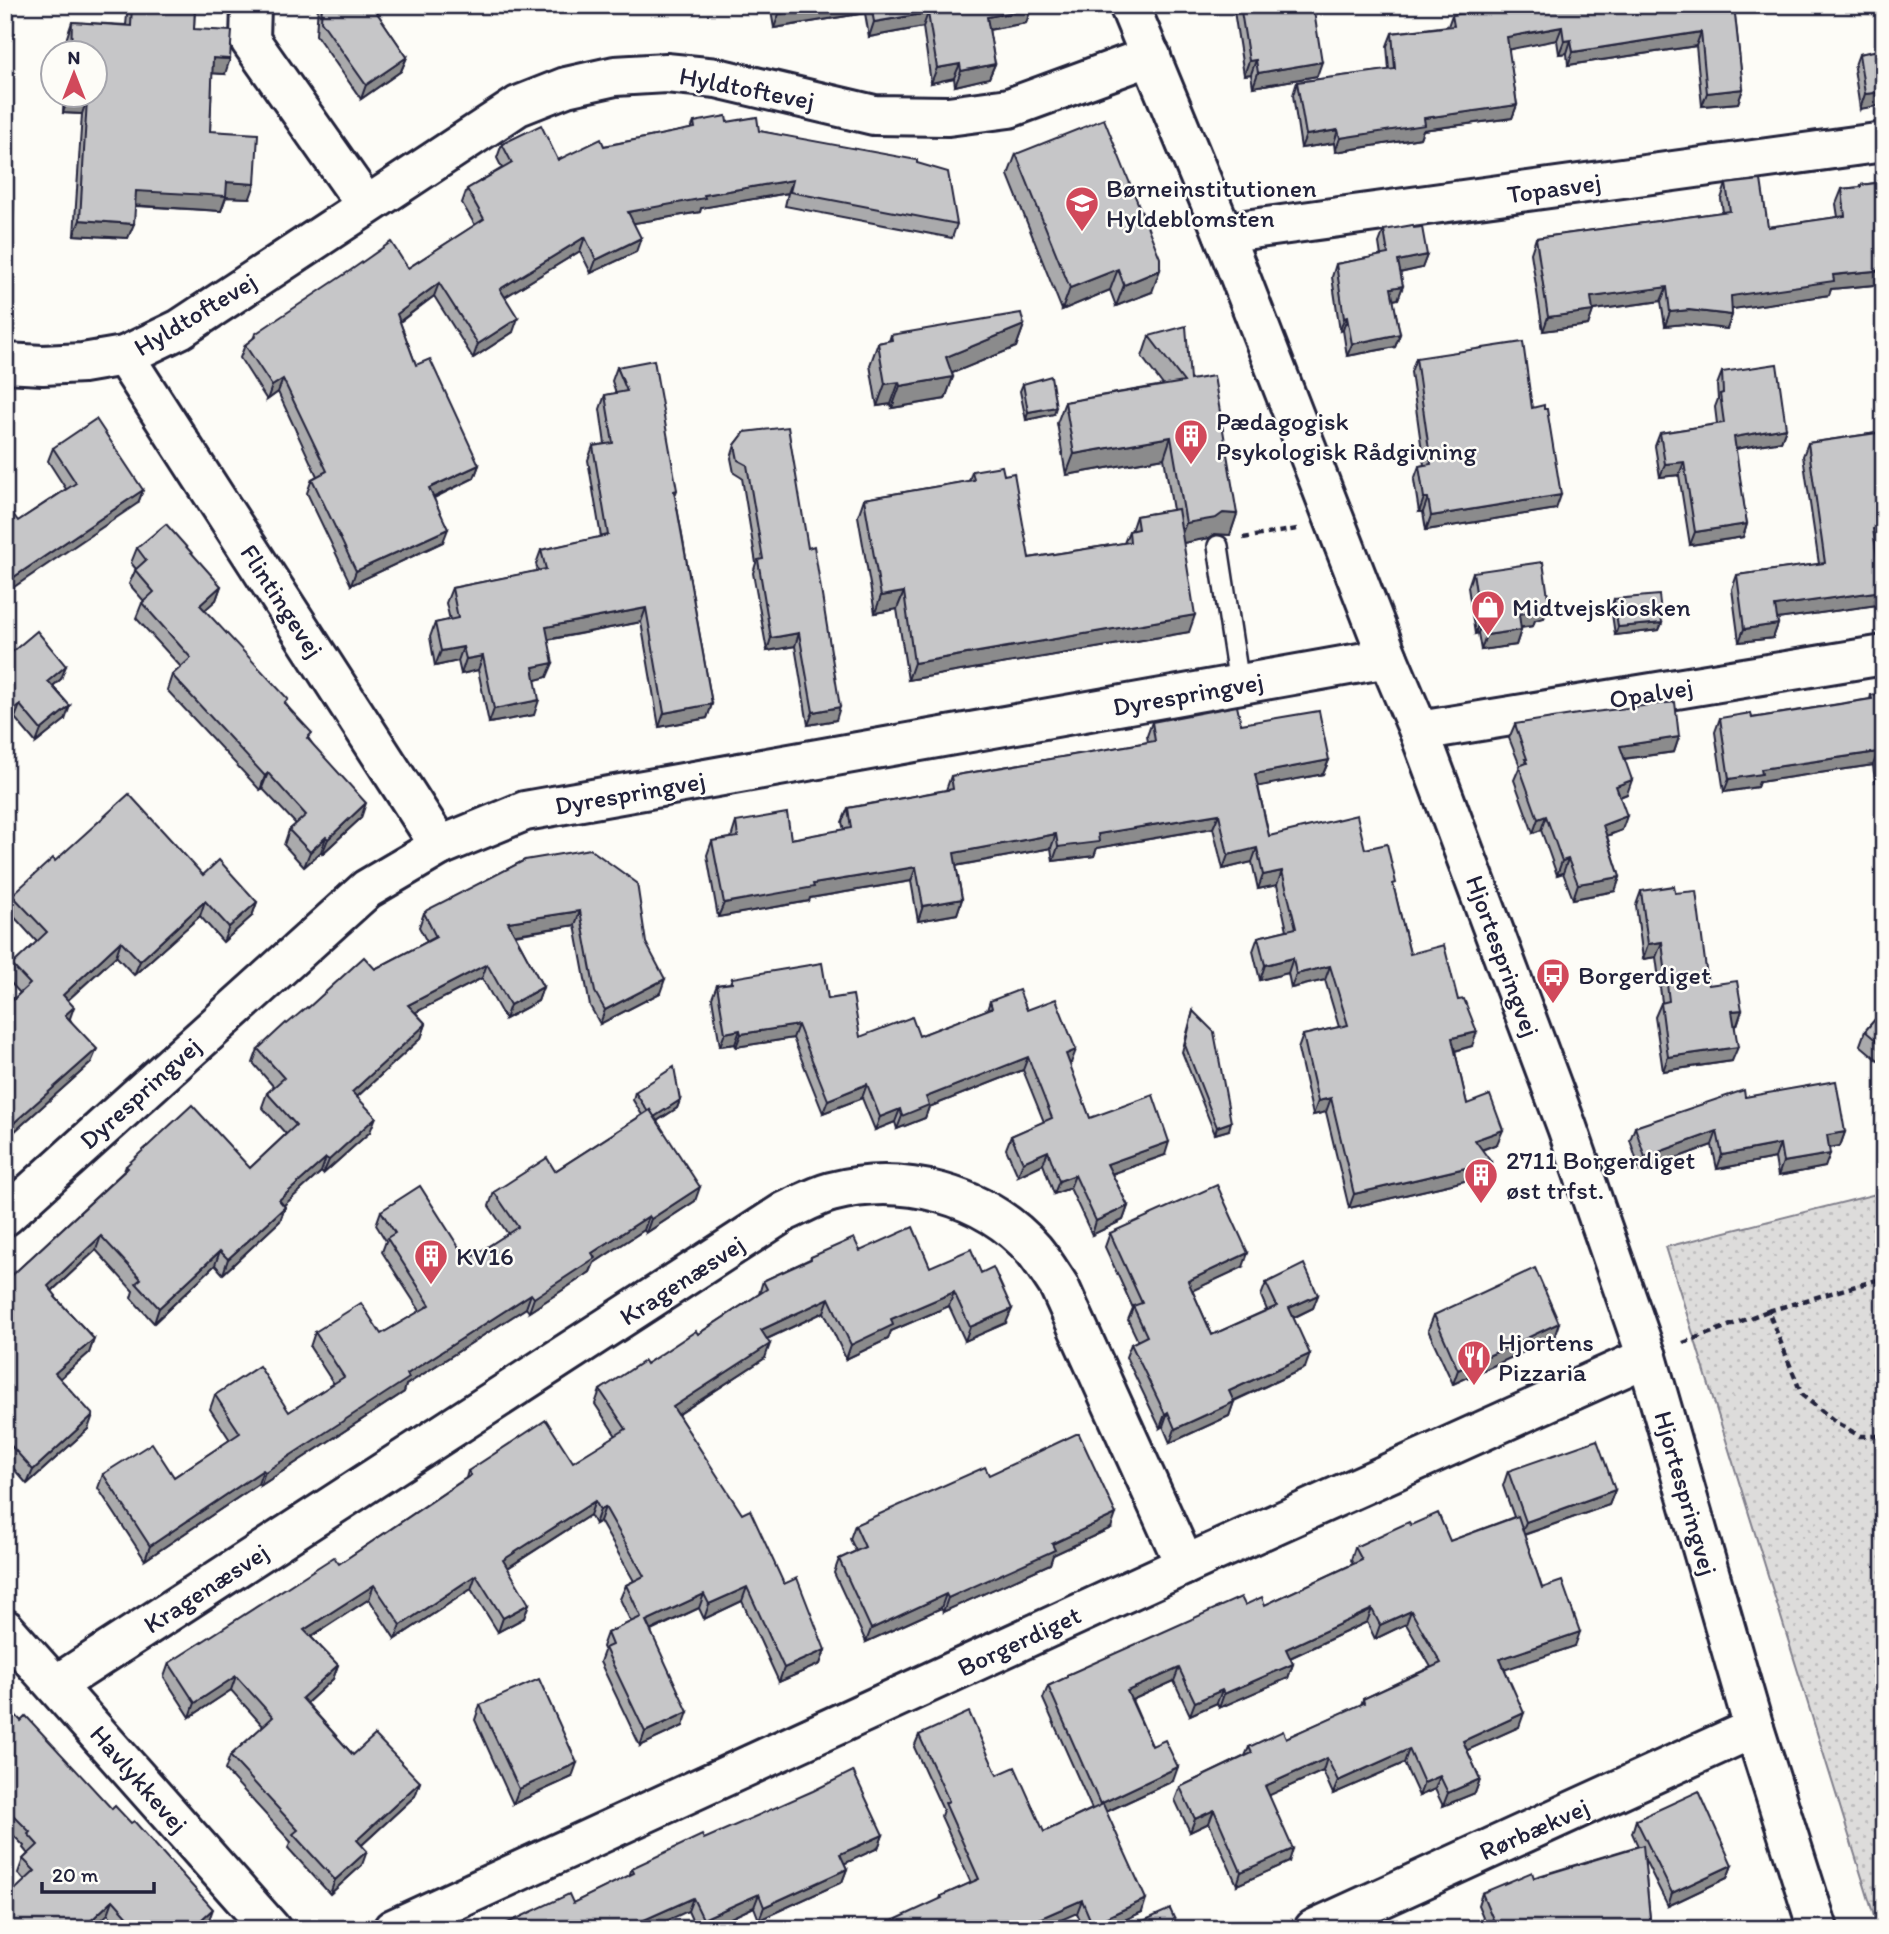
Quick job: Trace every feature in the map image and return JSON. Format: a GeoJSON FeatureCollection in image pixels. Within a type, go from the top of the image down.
{"type":"FeatureCollection","features":[{"type":"Feature","properties":{"kind":"street"},"geometry":{"type":"LineString","coordinates":[[251,5],[250,40],[366,205]]}},
{"type":"Feature","properties":{"kind":"street","name":"Hjortespringvej"},"geometry":{"type":"LineString","coordinates":[[1129,5],[1223,233],[1388,658],[1419,731],[1567,1127],[1647,1357],[1754,1728],[1818,1929]]}},
{"type":"Feature","properties":{"kind":"street","name":"Hyldtoftevej"},"geometry":{"type":"LineString","coordinates":[[5,363],[83,363],[124,356],[180,329],[518,106],[566,87],[615,76],[666,73],[717,78],[874,115],[948,116],[1009,108],[1151,56]]}},
{"type":"Feature","properties":{"kind":"street","name":"Topasvej"},"geometry":{"type":"LineString","coordinates":[[1223,233],[1884,142]]}},
{"type":"Feature","properties":{"kind":"street","name":"Flintingevej"},"geometry":{"type":"LineString","coordinates":[[124,356],[440,846]]}},
{"type":"Feature","properties":{"kind":"street","name":"Opalvej"},"geometry":{"type":"LineString","coordinates":[[1419,731],[1884,655]]}},
{"type":"Feature","properties":{"kind":"street","name":"Dyrespringvej"},"geometry":{"type":"LineString","coordinates":[[5,1216],[367,888],[440,846],[526,811],[1388,658]]}},
{"type":"Feature","properties":{"kind":"street","name":"Kragenæsvej"},"geometry":{"type":"LineString","coordinates":[[56,1685],[786,1212],[829,1193],[875,1184],[921,1188],[962,1199],[1001,1221],[1034,1250],[1059,1286],[1185,1564]]}},
{"type":"Feature","properties":{"kind":"street","name":"Borgerdiget"},"geometry":{"type":"LineString","coordinates":[[393,1929],[1185,1564],[1647,1357]]}},
{"type":"Feature","properties":{"kind":"street","name":"Havlykkevej"},"geometry":{"type":"LineString","coordinates":[[5,1629],[271,1929]]}},
{"type":"Feature","properties":{"kind":"street","name":"Rørbækvej"},"geometry":{"type":"LineString","coordinates":[[1314,1929],[1754,1728]]}},
{"type":"Feature","properties":{"kind":"lane"},"geometry":{"type":"LineString","coordinates":[[1218,546],[1239,684]]}},
{"type":"Feature","properties":{"kind":"path"},"geometry":{"type":"LineString","coordinates":[[1218,546],[1239,539],[1335,522]]}},
{"type":"Feature","properties":{"kind":"path"},"geometry":{"type":"LineString","coordinates":[[1647,1357],[1768,1311],[1884,1278]]}},
{"type":"Feature","properties":{"kind":"path"},"geometry":{"type":"LineString","coordinates":[[1768,1311],[1802,1395],[1837,1423],[1860,1436],[1884,1436]]}},
{"type":"Feature","properties":{"kind":"shaded area"},"geometry":{"type":"Polygon","coordinates":[[[1884,1192],[1884,1929],[1878,1929],[1666,1247],[1884,1192]]]}},
{"type":"Feature","properties":{"kind":"building"},"geometry":{"type":"Polygon","coordinates":[[[132,5],[195,5],[194,29],[232,31],[230,59],[213,58],[210,131],[258,134],[255,184],[227,182],[226,196],[136,191],[134,224],[80,220],[86,108],[108,108],[108,38],[71,38],[72,22],[131,26],[132,5]]]}},
{"type":"Feature","properties":{"kind":"building"},"geometry":{"type":"Polygon","coordinates":[[[322,5],[373,5],[407,57],[366,85],[321,21],[322,5]]]}},
{"type":"Feature","properties":{"kind":"building"},"geometry":{"type":"Polygon","coordinates":[[[778,5],[832,5],[779,14],[778,5]]]}},
{"type":"Feature","properties":{"kind":"building"},"geometry":{"type":"Polygon","coordinates":[[[871,5],[1030,5],[1031,9],[987,17],[995,64],[961,71],[960,64],[937,68],[928,13],[874,22],[871,5]]]}},
{"type":"Feature","properties":{"kind":"building"},"geometry":{"type":"Polygon","coordinates":[[[1240,5],[1313,5],[1322,62],[1258,73],[1256,60],[1249,61],[1240,5]]]}},
{"type":"Feature","properties":{"kind":"building"},"geometry":{"type":"Polygon","coordinates":[[[1492,5],[1734,5],[1743,89],[1707,93],[1701,32],[1573,52],[1571,40],[1564,41],[1562,27],[1507,37],[1517,105],[1424,118],[1425,125],[1340,138],[1338,130],[1306,135],[1297,82],[1395,69],[1392,33],[1454,26],[1452,15],[1474,12],[1473,8],[1492,5]]]}},
{"type":"Feature","properties":{"kind":"building"},"geometry":{"type":"Polygon","coordinates":[[[1884,49],[1884,92],[1865,94],[1859,54],[1884,49]]]}},
{"type":"Feature","properties":{"kind":"building"},"geometry":{"type":"Polygon","coordinates":[[[726,116],[727,122],[757,117],[759,131],[917,160],[917,163],[948,172],[957,224],[790,192],[793,180],[704,195],[705,198],[628,212],[641,238],[596,260],[585,237],[500,289],[518,318],[478,344],[439,283],[397,314],[416,365],[430,359],[479,465],[429,488],[448,529],[356,571],[312,479],[327,471],[283,379],[272,386],[245,345],[255,334],[391,242],[408,268],[484,219],[467,189],[512,163],[502,144],[541,125],[558,160],[601,139],[604,146],[695,128],[694,122],[726,116]]]}},
{"type":"Feature","properties":{"kind":"building","name":"Børneinstitutionen Hyldeblomsten"},"geometry":{"type":"Polygon","coordinates":[[[1104,119],[1160,258],[1160,270],[1124,285],[1118,269],[1070,288],[1016,154],[1104,119]]]}},
{"type":"Feature","properties":{"kind":"building"},"geometry":{"type":"Polygon","coordinates":[[[1761,180],[1768,227],[1845,216],[1842,189],[1884,182],[1884,270],[1833,275],[1834,281],[1731,296],[1732,315],[1689,310],[1670,312],[1667,287],[1591,297],[1593,311],[1548,317],[1536,238],[1730,211],[1726,184],[1761,180]]]}},
{"type":"Feature","properties":{"kind":"building"},"geometry":{"type":"Polygon","coordinates":[[[5,201],[14,201],[9,294],[5,294],[5,201]]]}},
{"type":"Feature","properties":{"kind":"building"},"geometry":{"type":"Polygon","coordinates":[[[1413,225],[1414,228],[1422,227],[1427,255],[1398,261],[1403,286],[1391,288],[1400,334],[1352,344],[1347,317],[1344,318],[1336,264],[1388,254],[1384,230],[1413,225]]]}},
{"type":"Feature","properties":{"kind":"building"},"geometry":{"type":"Polygon","coordinates":[[[1021,313],[1024,325],[946,357],[953,377],[900,386],[899,382],[885,384],[878,343],[892,340],[891,335],[1021,313]]]}},
{"type":"Feature","properties":{"kind":"building","name":"Pædagogisk Psykologisk Rådgivning"},"geometry":{"type":"Polygon","coordinates":[[[1186,326],[1190,380],[1214,376],[1237,514],[1223,513],[1216,518],[1186,523],[1171,437],[1074,454],[1065,402],[1184,382],[1149,336],[1186,326]]]}},
{"type":"Feature","properties":{"kind":"building"},"geometry":{"type":"Polygon","coordinates":[[[1523,342],[1532,408],[1544,405],[1544,409],[1547,409],[1561,495],[1431,516],[1428,498],[1424,498],[1419,466],[1431,464],[1416,358],[1523,342]]]}},
{"type":"Feature","properties":{"kind":"building"},"geometry":{"type":"Polygon","coordinates":[[[654,360],[712,704],[664,713],[646,608],[546,627],[553,663],[533,667],[539,700],[494,709],[483,656],[466,659],[463,647],[441,651],[435,623],[458,618],[452,588],[546,569],[541,550],[608,535],[593,446],[613,443],[605,395],[627,391],[617,367],[654,360]]]}},
{"type":"Feature","properties":{"kind":"building"},"geometry":{"type":"Polygon","coordinates":[[[1777,364],[1786,428],[1734,437],[1747,524],[1695,532],[1684,462],[1665,464],[1660,433],[1724,423],[1720,394],[1723,393],[1722,372],[1777,364]]]}},
{"type":"Feature","properties":{"kind":"building"},"geometry":{"type":"Polygon","coordinates":[[[1051,376],[1056,407],[1028,412],[1023,384],[1051,376]]]}},
{"type":"Feature","properties":{"kind":"building"},"geometry":{"type":"Polygon","coordinates":[[[96,419],[143,490],[5,583],[5,503],[18,521],[76,483],[53,448],[96,419]]]}},
{"type":"Feature","properties":{"kind":"building"},"geometry":{"type":"Polygon","coordinates":[[[788,427],[808,548],[814,546],[840,707],[813,712],[799,633],[771,638],[758,560],[763,559],[747,465],[738,460],[735,445],[745,432],[788,427]]]}},
{"type":"Feature","properties":{"kind":"building"},"geometry":{"type":"Polygon","coordinates":[[[1884,432],[1884,527],[1873,529],[1882,591],[1775,606],[1778,624],[1744,629],[1737,575],[1825,563],[1808,443],[1884,432]]]}},
{"type":"Feature","properties":{"kind":"building"},"geometry":{"type":"Polygon","coordinates":[[[1002,466],[1004,475],[1014,473],[1029,558],[1130,542],[1129,531],[1138,529],[1136,516],[1178,509],[1195,615],[914,663],[904,592],[881,596],[864,499],[974,480],[972,471],[1002,466]]]}},
{"type":"Feature","properties":{"kind":"building"},"geometry":{"type":"Polygon","coordinates":[[[166,524],[221,586],[200,605],[288,699],[284,703],[312,733],[307,738],[366,803],[310,852],[289,830],[306,815],[268,773],[265,776],[172,675],[191,658],[142,603],[154,592],[135,570],[146,560],[137,548],[166,524]]]}},
{"type":"Feature","properties":{"kind":"building"},"geometry":{"type":"Polygon","coordinates":[[[1543,562],[1549,604],[1538,606],[1538,611],[1519,614],[1521,630],[1486,635],[1484,619],[1480,619],[1473,572],[1543,562]]]}},
{"type":"Feature","properties":{"kind":"building"},"geometry":{"type":"Polygon","coordinates":[[[1659,595],[1662,623],[1618,627],[1614,599],[1659,595]]]}},
{"type":"Feature","properties":{"kind":"building"},"geometry":{"type":"Polygon","coordinates":[[[37,631],[66,666],[48,681],[70,706],[41,730],[20,705],[5,717],[5,658],[37,631]]]}},
{"type":"Feature","properties":{"kind":"building"},"geometry":{"type":"Polygon","coordinates":[[[1884,694],[1884,768],[1880,768],[1878,752],[1761,769],[1762,774],[1729,779],[1720,718],[1751,713],[1752,718],[1872,699],[1871,695],[1884,694]]]}},
{"type":"Feature","properties":{"kind":"building"},"geometry":{"type":"Polygon","coordinates":[[[1675,702],[1679,737],[1620,746],[1632,780],[1616,786],[1627,816],[1603,825],[1620,877],[1578,884],[1568,859],[1562,861],[1546,816],[1538,819],[1519,766],[1527,763],[1527,759],[1515,724],[1675,702]]]}},
{"type":"Feature","properties":{"kind":"building"},"geometry":{"type":"Polygon","coordinates":[[[1237,706],[1241,724],[1319,711],[1329,760],[1255,774],[1269,836],[1357,815],[1365,849],[1387,844],[1396,883],[1393,884],[1410,954],[1444,945],[1458,1000],[1464,999],[1477,1032],[1452,1038],[1467,1104],[1490,1095],[1503,1130],[1475,1140],[1491,1162],[1354,1194],[1331,1098],[1318,1101],[1303,1035],[1348,1025],[1330,966],[1296,974],[1293,958],[1265,965],[1258,937],[1296,928],[1282,871],[1263,875],[1257,848],[1228,855],[1219,814],[1098,834],[1099,842],[1058,847],[1056,834],[954,853],[962,899],[923,906],[916,867],[813,884],[814,887],[724,903],[712,841],[738,837],[736,822],[787,813],[791,839],[851,828],[848,808],[953,789],[951,776],[1155,741],[1152,722],[1237,706]]]}},
{"type":"Feature","properties":{"kind":"building"},"geometry":{"type":"Polygon","coordinates":[[[129,794],[203,875],[219,860],[257,902],[229,927],[205,901],[140,961],[121,941],[63,995],[74,1007],[65,1015],[97,1049],[7,1129],[5,1007],[30,984],[12,965],[47,932],[12,895],[53,858],[55,861],[129,794]]]}},
{"type":"Feature","properties":{"kind":"building"},"geometry":{"type":"Polygon","coordinates":[[[590,849],[637,883],[646,943],[665,979],[605,1010],[595,992],[580,911],[508,922],[543,987],[510,1005],[487,964],[408,1005],[426,1024],[352,1092],[376,1117],[329,1160],[326,1158],[279,1200],[285,1207],[228,1259],[220,1251],[159,1308],[136,1283],[141,1279],[101,1236],[48,1286],[94,1339],[55,1373],[93,1415],[33,1470],[5,1439],[5,1278],[7,1280],[192,1105],[250,1168],[296,1125],[267,1093],[284,1078],[258,1049],[364,957],[375,969],[436,937],[424,913],[427,910],[525,860],[590,849]]]}},
{"type":"Feature","properties":{"kind":"building"},"geometry":{"type":"Polygon","coordinates":[[[1674,886],[1675,893],[1696,891],[1708,985],[1737,981],[1742,1010],[1732,1011],[1738,1047],[1668,1057],[1661,1003],[1669,1001],[1662,942],[1648,944],[1641,891],[1674,886]]]}},
{"type":"Feature","properties":{"kind":"building"},"geometry":{"type":"Polygon","coordinates":[[[822,963],[828,999],[853,995],[860,1037],[912,1017],[919,1036],[992,1008],[990,1001],[1019,990],[1027,1010],[1056,999],[1076,1050],[1066,1054],[1090,1118],[1153,1095],[1169,1142],[1107,1164],[1128,1206],[1096,1221],[1075,1175],[1059,1181],[1048,1151],[1023,1162],[1011,1136],[1052,1118],[1028,1057],[926,1097],[929,1105],[902,1116],[900,1109],[880,1117],[867,1084],[828,1100],[798,1025],[741,1034],[740,1030],[725,1033],[717,985],[732,983],[732,978],[822,963]]]}},
{"type":"Feature","properties":{"kind":"building"},"geometry":{"type":"Polygon","coordinates":[[[1884,1009],[1884,1047],[1865,1031],[1884,1009]]]}},
{"type":"Feature","properties":{"kind":"building"},"geometry":{"type":"Polygon","coordinates":[[[1193,1011],[1214,1032],[1231,1122],[1217,1127],[1185,1045],[1193,1011]]]}},
{"type":"Feature","properties":{"kind":"building"},"geometry":{"type":"Polygon","coordinates":[[[674,1067],[680,1100],[654,1117],[635,1092],[674,1067]]]}},
{"type":"Feature","properties":{"kind":"building"},"geometry":{"type":"Polygon","coordinates":[[[1836,1081],[1845,1132],[1827,1135],[1830,1154],[1783,1162],[1780,1144],[1722,1155],[1717,1131],[1645,1157],[1635,1127],[1744,1090],[1745,1097],[1836,1081]]]}},
{"type":"Feature","properties":{"kind":"building"},"geometry":{"type":"Polygon","coordinates":[[[650,1110],[700,1187],[592,1253],[595,1258],[534,1298],[531,1294],[407,1374],[409,1378],[265,1472],[263,1470],[150,1546],[103,1474],[152,1443],[174,1477],[240,1433],[215,1395],[259,1366],[289,1412],[344,1377],[315,1332],[361,1303],[381,1334],[430,1305],[387,1238],[395,1233],[381,1211],[420,1186],[467,1260],[518,1227],[494,1192],[547,1158],[555,1171],[650,1110]]]}},
{"type":"Feature","properties":{"kind":"building"},"geometry":{"type":"Polygon","coordinates":[[[1217,1185],[1248,1253],[1188,1281],[1212,1335],[1277,1306],[1266,1283],[1304,1264],[1318,1295],[1289,1308],[1310,1354],[1229,1391],[1234,1402],[1175,1429],[1131,1344],[1147,1336],[1133,1306],[1142,1303],[1110,1233],[1217,1185]]]}},
{"type":"Feature","properties":{"kind":"building"},"geometry":{"type":"Polygon","coordinates":[[[913,1227],[930,1267],[971,1249],[981,1273],[993,1267],[1012,1309],[970,1327],[954,1292],[891,1319],[893,1325],[851,1345],[829,1298],[761,1330],[770,1344],[673,1407],[742,1514],[750,1510],[784,1584],[797,1578],[825,1650],[784,1668],[747,1587],[709,1604],[704,1594],[646,1621],[688,1712],[645,1732],[605,1648],[612,1645],[607,1633],[641,1617],[626,1585],[644,1576],[605,1507],[600,1510],[595,1501],[503,1560],[529,1604],[503,1618],[476,1575],[401,1625],[374,1585],[304,1630],[338,1665],[302,1698],[353,1755],[375,1735],[420,1782],[357,1840],[367,1851],[335,1880],[293,1834],[298,1830],[230,1756],[273,1717],[236,1676],[195,1703],[169,1663],[334,1557],[339,1564],[471,1475],[468,1471],[546,1420],[573,1462],[626,1429],[600,1390],[696,1331],[698,1334],[767,1289],[763,1281],[854,1238],[860,1251],[913,1227]]]}},
{"type":"Feature","properties":{"kind":"building"},"geometry":{"type":"Polygon","coordinates":[[[1535,1268],[1559,1323],[1458,1370],[1434,1315],[1535,1268]]]}},
{"type":"Feature","properties":{"kind":"building"},"geometry":{"type":"Polygon","coordinates":[[[1079,1434],[1116,1514],[1052,1544],[1055,1550],[948,1598],[946,1594],[871,1629],[839,1559],[865,1547],[855,1525],[985,1467],[989,1475],[1079,1434]]]}},
{"type":"Feature","properties":{"kind":"building"},"geometry":{"type":"Polygon","coordinates":[[[1597,1440],[1615,1490],[1526,1522],[1508,1471],[1597,1440]]]}},
{"type":"Feature","properties":{"kind":"building"},"geometry":{"type":"Polygon","coordinates":[[[1438,1513],[1450,1541],[1518,1516],[1542,1588],[1562,1581],[1580,1632],[1500,1659],[1524,1713],[1463,1741],[1480,1779],[1448,1793],[1440,1776],[1424,1783],[1409,1749],[1338,1781],[1327,1758],[1265,1786],[1293,1849],[1241,1872],[1214,1810],[1195,1819],[1180,1787],[1252,1753],[1249,1747],[1283,1731],[1286,1738],[1364,1703],[1363,1699],[1441,1663],[1411,1611],[1380,1625],[1372,1609],[1286,1649],[1293,1664],[1224,1694],[1222,1690],[1195,1702],[1179,1668],[1127,1691],[1152,1746],[1165,1740],[1178,1767],[1100,1804],[1048,1686],[1241,1597],[1245,1605],[1262,1597],[1265,1605],[1362,1560],[1355,1547],[1409,1522],[1411,1525],[1438,1513]]]}},
{"type":"Feature","properties":{"kind":"building"},"geometry":{"type":"Polygon","coordinates":[[[539,1679],[577,1763],[519,1789],[480,1705],[539,1679]]]}},
{"type":"Feature","properties":{"kind":"building"},"geometry":{"type":"Polygon","coordinates":[[[5,1704],[21,1721],[26,1716],[112,1809],[115,1806],[131,1823],[134,1821],[213,1909],[191,1929],[139,1929],[113,1900],[82,1929],[5,1929],[5,1899],[35,1871],[23,1859],[38,1845],[28,1834],[30,1832],[5,1807],[5,1704]]]}},
{"type":"Feature","properties":{"kind":"building"},"geometry":{"type":"Polygon","coordinates":[[[969,1712],[997,1775],[1015,1767],[1044,1832],[1103,1804],[1146,1899],[1092,1924],[1082,1900],[1016,1929],[875,1929],[979,1879],[945,1803],[949,1801],[919,1735],[969,1712]]]}},
{"type":"Feature","properties":{"kind":"building"},"geometry":{"type":"Polygon","coordinates":[[[853,1771],[883,1835],[840,1854],[847,1869],[764,1907],[759,1894],[703,1919],[693,1898],[624,1929],[495,1929],[569,1894],[573,1903],[634,1873],[632,1868],[702,1835],[704,1839],[853,1771]]]}},
{"type":"Feature","properties":{"kind":"building"},"geometry":{"type":"Polygon","coordinates":[[[1699,1791],[1732,1865],[1672,1893],[1636,1820],[1699,1791]]]}},
{"type":"Feature","properties":{"kind":"building"},"geometry":{"type":"Polygon","coordinates":[[[1643,1845],[1651,1929],[1497,1929],[1482,1893],[1532,1872],[1534,1878],[1643,1845]]]}},
{"type":"Feature","properties":{"kind":"building"},"geometry":{"type":"Polygon","coordinates":[[[1170,1909],[1179,1929],[1138,1929],[1136,1924],[1170,1909]]]}},
{"type":"Feature","properties":{"kind":"place","name":"Børneinstitutionen Hyldeblomsten"},"geometry":{"type":"Point","coordinates":[1082,233]}},
{"type":"Feature","properties":{"kind":"place","name":"Pædagogisk Psykologisk Rådgivning"},"geometry":{"type":"Point","coordinates":[1191,466]}},
{"type":"Feature","properties":{"kind":"place","name":"Midtvejskiosken"},"geometry":{"type":"Point","coordinates":[1488,637]}},
{"type":"Feature","properties":{"kind":"place","name":"Borgerdiget"},"geometry":{"type":"Point","coordinates":[1553,1005]}},
{"type":"Feature","properties":{"kind":"place","name":"2711 Borgerdiget øst trfst."},"geometry":{"type":"Point","coordinates":[1481,1205]}},
{"type":"Feature","properties":{"kind":"place","name":"KV16"},"geometry":{"type":"Point","coordinates":[431,1286]}},
{"type":"Feature","properties":{"kind":"place","name":"Hjortens Pizzaria"},"geometry":{"type":"Point","coordinates":[1474,1387]}}]}
